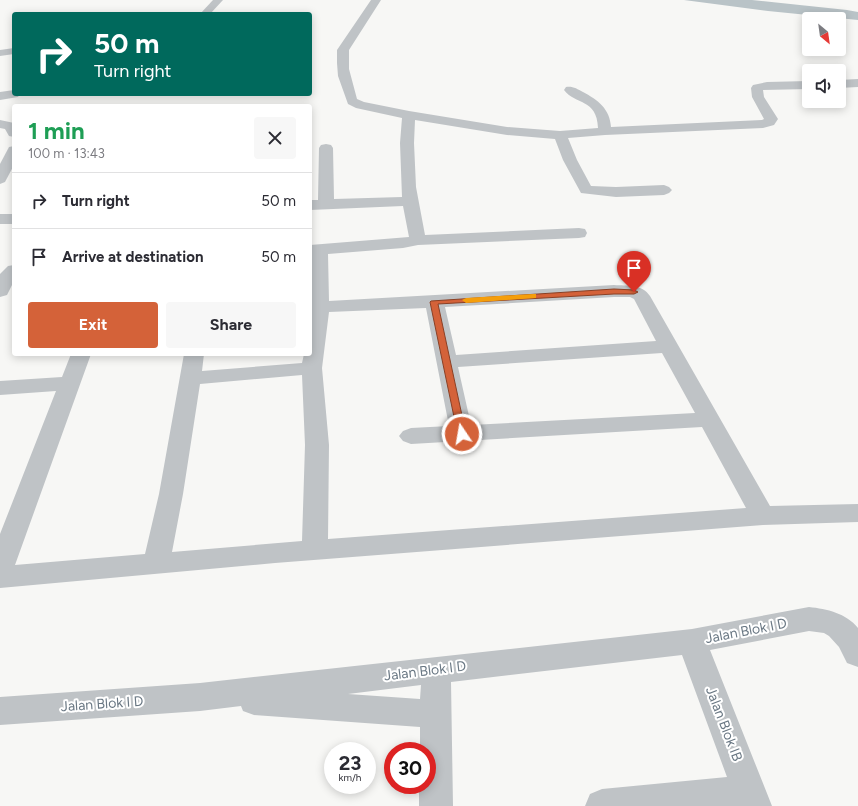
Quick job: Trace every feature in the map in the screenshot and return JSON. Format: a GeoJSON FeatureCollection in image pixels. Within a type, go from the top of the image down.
{"type":"FeatureCollection","features":[{"type":"Feature","properties":{"kind":"street"},"geometry":{"type":"LineString","coordinates":[[208,12],[218,0]]}},
{"type":"Feature","properties":{"kind":"street"},"geometry":{"type":"LineString","coordinates":[[376,0],[343,50],[342,59],[348,91],[354,103],[409,115],[507,131],[560,135],[605,131],[763,124],[769,122],[771,119],[758,97],[757,88],[767,86],[802,85]]}},
{"type":"Feature","properties":{"kind":"street"},"geometry":{"type":"LineString","coordinates":[[0,53],[12,51]]}},
{"type":"Feature","properties":{"kind":"street"},"geometry":{"type":"LineString","coordinates":[[846,84],[858,83]]}},
{"type":"Feature","properties":{"kind":"street"},"geometry":{"type":"LineString","coordinates":[[570,90],[594,104],[604,113],[605,131]]}},
{"type":"Feature","properties":{"kind":"street"},"geometry":{"type":"LineString","coordinates":[[0,96],[12,94]]}},
{"type":"Feature","properties":{"kind":"street"},"geometry":{"type":"LineString","coordinates":[[409,115],[407,142],[410,201],[418,240]]}},
{"type":"Feature","properties":{"kind":"street"},"geometry":{"type":"LineString","coordinates":[[0,124],[12,127]]}},
{"type":"Feature","properties":{"kind":"street"},"geometry":{"type":"LineString","coordinates":[[560,135],[570,160],[586,190],[616,192],[664,190]]}},
{"type":"Feature","properties":{"kind":"street"},"geometry":{"type":"LineString","coordinates":[[326,148],[326,205]]}},
{"type":"Feature","properties":{"kind":"street"},"geometry":{"type":"LineString","coordinates":[[0,179],[12,154]]}},
{"type":"Feature","properties":{"kind":"street"},"geometry":{"type":"LineString","coordinates":[[312,206],[410,201]]}},
{"type":"Feature","properties":{"kind":"street"},"geometry":{"type":"LineString","coordinates":[[0,219],[12,219]]}},
{"type":"Feature","properties":{"kind":"street"},"geometry":{"type":"LineString","coordinates":[[315,551],[317,445],[312,368],[320,307],[314,250],[403,243],[418,240],[579,233]]}},
{"type":"Feature","properties":{"kind":"street"},"geometry":{"type":"LineString","coordinates":[[0,291],[8,275],[12,272]]}},
{"type":"Feature","properties":{"kind":"street"},"geometry":{"type":"LineString","coordinates":[[320,307],[434,302],[614,291],[634,292],[641,296],[670,346],[763,516]]}},
{"type":"Feature","properties":{"kind":"street"},"geometry":{"type":"LineString","coordinates":[[434,302],[462,434]]}},
{"type":"Feature","properties":{"kind":"street"},"geometry":{"type":"LineString","coordinates":[[446,362],[670,346]]}},
{"type":"Feature","properties":{"kind":"street"},"geometry":{"type":"LineString","coordinates":[[0,569],[80,356]]}},
{"type":"Feature","properties":{"kind":"street"},"geometry":{"type":"LineString","coordinates":[[156,563],[172,494],[194,356]]}},
{"type":"Feature","properties":{"kind":"street"},"geometry":{"type":"LineString","coordinates":[[190,378],[312,368]]}},
{"type":"Feature","properties":{"kind":"street"},"geometry":{"type":"LineString","coordinates":[[0,388],[71,384]]}},
{"type":"Feature","properties":{"kind":"street"},"geometry":{"type":"LineString","coordinates":[[411,436],[710,419]]}},
{"type":"Feature","properties":{"kind":"street"},"geometry":{"type":"LineString","coordinates":[[0,577],[156,563],[763,516],[858,513]]}},
{"type":"Feature","properties":{"kind":"street","name":"Jalan Blok I D"},"geometry":{"type":"LineString","coordinates":[[0,711],[200,697],[692,641],[809,618],[822,619],[851,642]]}},
{"type":"Feature","properties":{"kind":"street","name":"Jalan Blok IB"},"geometry":{"type":"LineString","coordinates":[[692,641],[752,799]]}},
{"type":"Feature","properties":{"kind":"street"},"geometry":{"type":"LineString","coordinates":[[436,670],[436,806]]}},
{"type":"Feature","properties":{"kind":"street"},"geometry":{"type":"LineString","coordinates":[[200,697],[436,714]]}},
{"type":"Feature","properties":{"kind":"street"},"geometry":{"type":"LineString","coordinates":[[602,806],[752,799]]}},
{"type":"Feature","properties":{"kind":"shaded area"},"geometry":{"type":"Polygon","coordinates":[[[684,0],[752,0],[847,10],[858,12],[858,20],[846,19],[846,12],[802,12],[802,14],[684,0]]]}},
{"type":"Feature","properties":{"kind":"slow traffic"},"geometry":{"type":"LineString","coordinates":[[466,300],[533,296]]}},
{"type":"Feature","properties":{"kind":"route"},"geometry":{"type":"LineString","coordinates":[[462,434],[434,302],[614,291],[634,292]]}}]}
